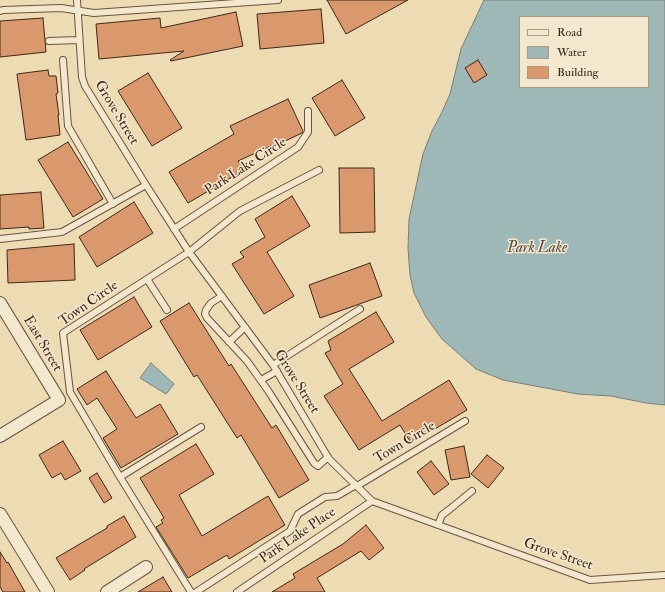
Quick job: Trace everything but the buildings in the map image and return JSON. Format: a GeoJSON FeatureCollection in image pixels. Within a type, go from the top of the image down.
{"type":"FeatureCollection","features":[{"type":"Feature","properties":{"kind":"street","name":"East Street"},"geometry":{"type":"LineString","coordinates":[[0,303],[59,400],[0,436]]}},
{"type":"Feature","properties":{"kind":"street"},"geometry":{"type":"LineString","coordinates":[[0,514],[48,592]]}},
{"type":"Feature","properties":{"kind":"street"},"geometry":{"type":"LineString","coordinates":[[107,592],[146,568]]}},
{"type":"Feature","properties":{"kind":"lane","name":"Grove Street"},"geometry":{"type":"LineString","coordinates":[[77,0],[82,77],[85,86],[189,252],[277,371],[328,457],[372,501],[590,580],[665,575]]}},
{"type":"Feature","properties":{"kind":"lane"},"geometry":{"type":"LineString","coordinates":[[0,11],[62,8],[94,13],[278,0]]}},
{"type":"Feature","properties":{"kind":"lane"},"geometry":{"type":"LineString","coordinates":[[49,41],[79,40]]}},
{"type":"Feature","properties":{"kind":"lane"},"geometry":{"type":"LineString","coordinates":[[63,60],[68,126],[113,204]]}},
{"type":"Feature","properties":{"kind":"lane","name":"Park Lake Circle"},"geometry":{"type":"LineString","coordinates":[[174,229],[298,147],[308,132],[308,111]]}},
{"type":"Feature","properties":{"kind":"lane","name":"Town Circle"},"geometry":{"type":"LineString","coordinates":[[120,477],[70,392],[63,333],[189,252],[240,211],[319,170]]}},
{"type":"Feature","properties":{"kind":"lane"},"geometry":{"type":"LineString","coordinates":[[0,239],[62,232],[146,185]]}},
{"type":"Feature","properties":{"kind":"lane"},"geometry":{"type":"LineString","coordinates":[[147,279],[166,310]]}},
{"type":"Feature","properties":{"kind":"lane"},"geometry":{"type":"LineString","coordinates":[[222,296],[211,303],[205,314],[221,334],[247,361],[314,463],[318,466],[328,457]]}},
{"type":"Feature","properties":{"kind":"lane"},"geometry":{"type":"LineString","coordinates":[[273,365],[360,310]]}},
{"type":"Feature","properties":{"kind":"lane"},"geometry":{"type":"LineString","coordinates":[[229,342],[245,327]]}},
{"type":"Feature","properties":{"kind":"lane"},"geometry":{"type":"LineString","coordinates":[[260,380],[277,371]]}},
{"type":"Feature","properties":{"kind":"lane","name":"Town Circle"},"geometry":{"type":"LineString","coordinates":[[196,592],[290,531],[298,514],[325,497],[337,496],[465,421]]}},
{"type":"Feature","properties":{"kind":"lane"},"geometry":{"type":"LineString","coordinates":[[192,592],[120,477],[202,427]]}},
{"type":"Feature","properties":{"kind":"lane"},"geometry":{"type":"LineString","coordinates":[[438,525],[442,515],[472,491]]}},
{"type":"Feature","properties":{"kind":"lane","name":"Park Lake Place"},"geometry":{"type":"LineString","coordinates":[[237,592],[372,501]]}},
{"type":"Feature","properties":{"kind":"water","name":"Park Lake"},"geometry":{"type":"Polygon","coordinates":[[[484,0],[665,0],[665,405],[611,396],[578,394],[503,380],[476,369],[442,339],[426,317],[414,293],[410,275],[408,248],[409,219],[423,154],[432,131],[450,94],[461,49],[484,0]]]}},
{"type":"Feature","properties":{"kind":"water"},"geometry":{"type":"Polygon","coordinates":[[[151,363],[174,384],[166,394],[140,378],[151,363]]]}}]}
